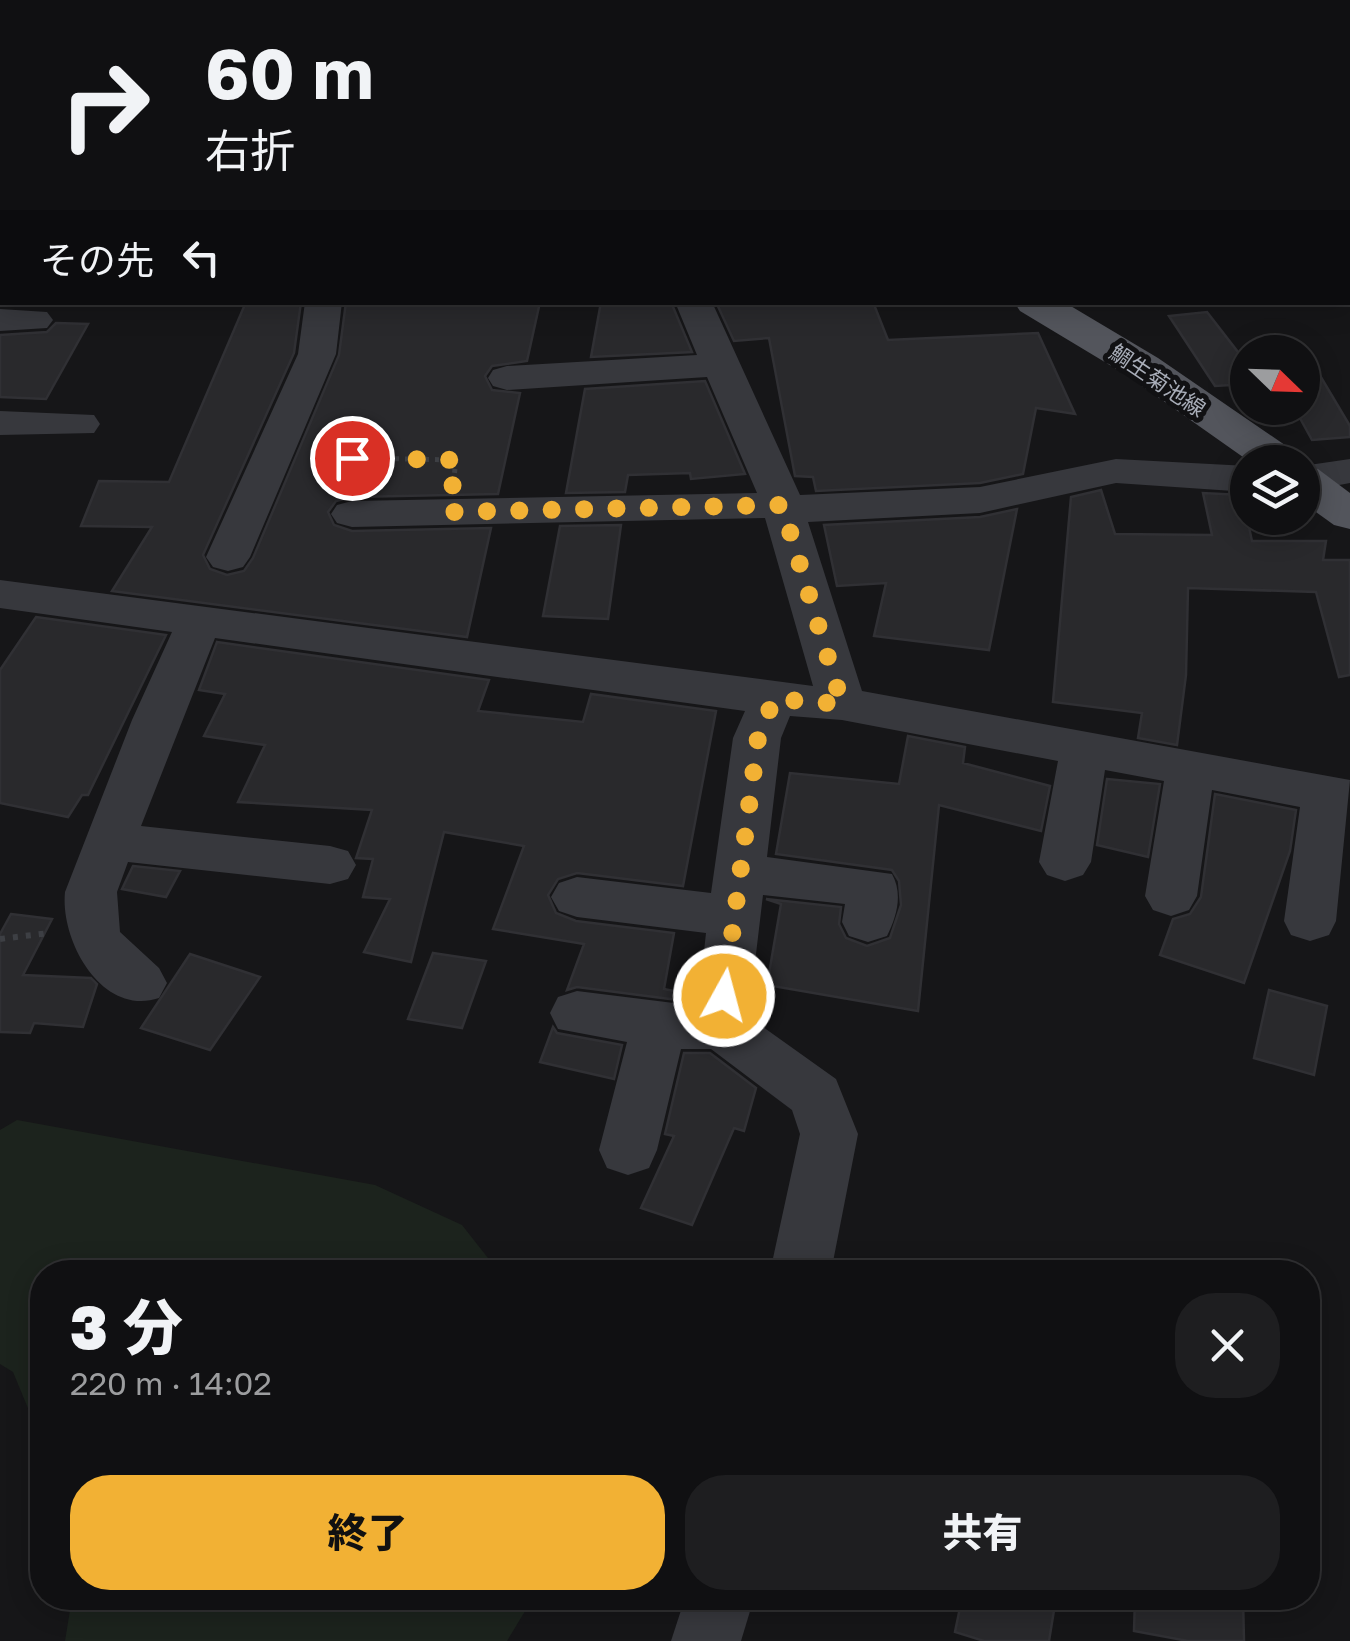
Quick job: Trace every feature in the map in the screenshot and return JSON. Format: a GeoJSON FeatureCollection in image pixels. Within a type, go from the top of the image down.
{"type":"FeatureCollection","features":[{"type":"Feature","properties":{"kind":"main road","name":"鯛生菊池線"},"geometry":{"type":"LineString","coordinates":[[1039,305],[1143,367],[1255,445]]}},
{"type":"Feature","properties":{"kind":"main road"},"geometry":{"type":"LineString","coordinates":[[1320,492],[1350,515]]}},
{"type":"Feature","properties":{"kind":"street"},"geometry":{"type":"LineString","coordinates":[[228,556],[317,354],[324,305]]}},
{"type":"Feature","properties":{"kind":"street"},"geometry":{"type":"LineString","coordinates":[[694,305],[782,505],[842,704]]}},
{"type":"Feature","properties":{"kind":"street"},"geometry":{"type":"LineString","coordinates":[[507,378],[721,364]]}},
{"type":"Feature","properties":{"kind":"street"},"geometry":{"type":"LineString","coordinates":[[0,423],[80,424]]}},
{"type":"Feature","properties":{"kind":"street"},"geometry":{"type":"LineString","coordinates":[[352,514],[782,505],[808,509],[980,500],[1116,470],[1230,478]]}},
{"type":"Feature","properties":{"kind":"street"},"geometry":{"type":"LineString","coordinates":[[1320,476],[1350,471]]}},
{"type":"Feature","properties":{"kind":"street"},"geometry":{"type":"LineString","coordinates":[[2,598],[774,699],[842,704],[1338,796],[1310,922]]}},
{"type":"Feature","properties":{"kind":"street"},"geometry":{"type":"LineString","coordinates":[[140,983],[116,965],[91,934],[91,892],[114,842],[156,720],[200,621]]}},
{"type":"Feature","properties":{"kind":"street"},"geometry":{"type":"LineString","coordinates":[[774,699],[758,738],[724,996],[730,1033],[816,1096],[828,1134],[804,1260]]}},
{"type":"Feature","properties":{"kind":"street"},"geometry":{"type":"LineString","coordinates":[[1065,862],[1084,748]]}},
{"type":"Feature","properties":{"kind":"street"},"geometry":{"type":"LineString","coordinates":[[1171,896],[1191,768]]}},
{"type":"Feature","properties":{"kind":"street"},"geometry":{"type":"LineString","coordinates":[[114,842],[330,866]]}},
{"type":"Feature","properties":{"kind":"street"},"geometry":{"type":"LineString","coordinates":[[577,896],[874,888],[868,922]]}},
{"type":"Feature","properties":{"kind":"street"},"geometry":{"type":"LineString","coordinates":[[577,1013],[694,1029],[729,1024]]}},
{"type":"Feature","properties":{"kind":"street"},"geometry":{"type":"LineString","coordinates":[[628,1150],[659,1024]]}},
{"type":"Feature","properties":{"kind":"path"},"geometry":{"type":"LineString","coordinates":[[272,456],[456,460],[449,512]]}},
{"type":"Feature","properties":{"kind":"shaded area"},"geometry":{"type":"Polygon","coordinates":[[[17,1120],[375,1185],[462,1225],[490,1260],[30,1260],[30,1413],[13,1372],[0,1364],[0,1130],[17,1120]]]}},
{"type":"Feature","properties":{"kind":"shaded area"},"geometry":{"type":"Polygon","coordinates":[[[70,1610],[526,1610],[507,1641],[65,1641],[70,1610]]]}},
{"type":"Feature","properties":{"kind":"building"},"geometry":{"type":"Polygon","coordinates":[[[245,305],[301,305],[294,353],[203,555],[210,569],[227,575],[244,571],[253,558],[339,355],[346,305],[539,305],[527,361],[492,366],[485,376],[492,390],[520,393],[498,494],[352,497],[336,501],[328,512],[334,525],[352,531],[491,528],[467,637],[112,591],[152,527],[81,526],[99,481],[169,482],[245,305]]]}},
{"type":"Feature","properties":{"kind":"building"},"geometry":{"type":"Polygon","coordinates":[[[600,305],[672,305],[692,352],[591,357],[600,305]]]}},
{"type":"Feature","properties":{"kind":"building"},"geometry":{"type":"Polygon","coordinates":[[[717,305],[874,305],[888,340],[1038,333],[1075,414],[1036,408],[1023,474],[980,483],[816,491],[813,477],[795,476],[769,338],[734,341],[717,305]]]}},
{"type":"Feature","properties":{"kind":"building"},"geometry":{"type":"Polygon","coordinates":[[[1207,312],[1230,342],[1230,385],[1215,386],[1169,316],[1207,312]]]}},
{"type":"Feature","properties":{"kind":"building"},"geometry":{"type":"Polygon","coordinates":[[[56,323],[88,324],[46,399],[0,397],[0,335],[47,332],[56,323]]]}},
{"type":"Feature","properties":{"kind":"building"},"geometry":{"type":"Polygon","coordinates":[[[1320,375],[1350,426],[1350,437],[1312,440],[1304,425],[1320,425],[1320,375]]]}},
{"type":"Feature","properties":{"kind":"building"},"geometry":{"type":"Polygon","coordinates":[[[705,381],[745,474],[691,479],[690,473],[628,475],[625,492],[566,493],[585,389],[705,381]]]}},
{"type":"Feature","properties":{"kind":"building"},"geometry":{"type":"Polygon","coordinates":[[[1101,490],[1115,534],[1212,535],[1203,493],[1230,494],[1230,535],[1251,535],[1252,541],[1326,541],[1323,560],[1350,560],[1350,675],[1339,677],[1316,592],[1188,588],[1186,675],[1177,745],[1138,738],[1142,713],[1053,702],[1071,497],[1101,490]]]}},
{"type":"Feature","properties":{"kind":"building"},"geometry":{"type":"Polygon","coordinates":[[[1017,509],[989,650],[874,636],[886,583],[837,586],[824,525],[980,517],[1017,509]]]}},
{"type":"Feature","properties":{"kind":"building"},"geometry":{"type":"Polygon","coordinates":[[[621,525],[608,619],[543,616],[560,526],[621,525]]]}},
{"type":"Feature","properties":{"kind":"building"},"geometry":{"type":"Polygon","coordinates":[[[36,617],[166,635],[88,795],[82,795],[68,817],[0,803],[0,670],[36,617]]]}},
{"type":"Feature","properties":{"kind":"building"},"geometry":{"type":"Polygon","coordinates":[[[217,642],[489,680],[478,711],[583,722],[591,694],[716,711],[683,886],[577,873],[558,879],[548,895],[556,913],[576,921],[674,933],[664,989],[688,994],[686,1001],[577,987],[567,990],[584,944],[493,929],[524,846],[444,832],[411,962],[364,952],[390,899],[363,897],[373,859],[356,858],[372,810],[238,802],[265,745],[204,736],[225,694],[199,690],[217,642]]]}},
{"type":"Feature","properties":{"kind":"building"},"geometry":{"type":"Polygon","coordinates":[[[908,736],[965,747],[963,763],[1050,786],[1041,831],[939,805],[918,1011],[767,985],[781,904],[766,899],[841,907],[839,924],[846,938],[867,946],[890,938],[901,905],[899,881],[892,870],[776,854],[790,773],[899,784],[908,736]]]}},
{"type":"Feature","properties":{"kind":"building"},"geometry":{"type":"Polygon","coordinates":[[[1107,779],[1160,784],[1148,857],[1097,845],[1107,779]]]}},
{"type":"Feature","properties":{"kind":"building"},"geometry":{"type":"Polygon","coordinates":[[[1215,794],[1296,810],[1290,851],[1244,983],[1160,955],[1173,919],[1190,914],[1201,897],[1215,794]]]}},
{"type":"Feature","properties":{"kind":"building"},"geometry":{"type":"Polygon","coordinates":[[[133,866],[180,871],[166,897],[122,889],[133,866]]]}},
{"type":"Feature","properties":{"kind":"building"},"geometry":{"type":"Polygon","coordinates":[[[11,914],[52,919],[23,975],[91,978],[97,984],[83,1027],[34,1023],[30,1033],[0,1032],[0,934],[11,914]]]}},
{"type":"Feature","properties":{"kind":"building"},"geometry":{"type":"Polygon","coordinates":[[[433,953],[486,961],[462,1028],[408,1019],[433,953]]]}},
{"type":"Feature","properties":{"kind":"building"},"geometry":{"type":"Polygon","coordinates":[[[190,954],[260,977],[210,1050],[141,1028],[190,954]]]}},
{"type":"Feature","properties":{"kind":"building"},"geometry":{"type":"Polygon","coordinates":[[[1269,990],[1327,1006],[1314,1075],[1254,1058],[1269,990]]]}},
{"type":"Feature","properties":{"kind":"building"},"geometry":{"type":"Polygon","coordinates":[[[553,1027],[557,1033],[622,1045],[614,1079],[540,1062],[553,1027]]]}},
{"type":"Feature","properties":{"kind":"building"},"geometry":{"type":"Polygon","coordinates":[[[684,1053],[710,1053],[756,1088],[744,1131],[734,1128],[692,1225],[641,1208],[674,1136],[665,1134],[684,1053]]]}},
{"type":"Feature","properties":{"kind":"building"},"geometry":{"type":"Polygon","coordinates":[[[960,1610],[1054,1610],[1049,1641],[984,1641],[955,1632],[960,1610]]]}},
{"type":"Feature","properties":{"kind":"building"},"geometry":{"type":"Polygon","coordinates":[[[1135,1610],[1243,1610],[1244,1641],[1188,1641],[1134,1631],[1135,1610]]]}},
{"type":"Feature","properties":{"kind":"route"},"geometry":{"type":"LineString","coordinates":[[352,458],[456,460],[449,512],[782,505],[842,704],[774,699],[758,738],[724,996]]}}]}
